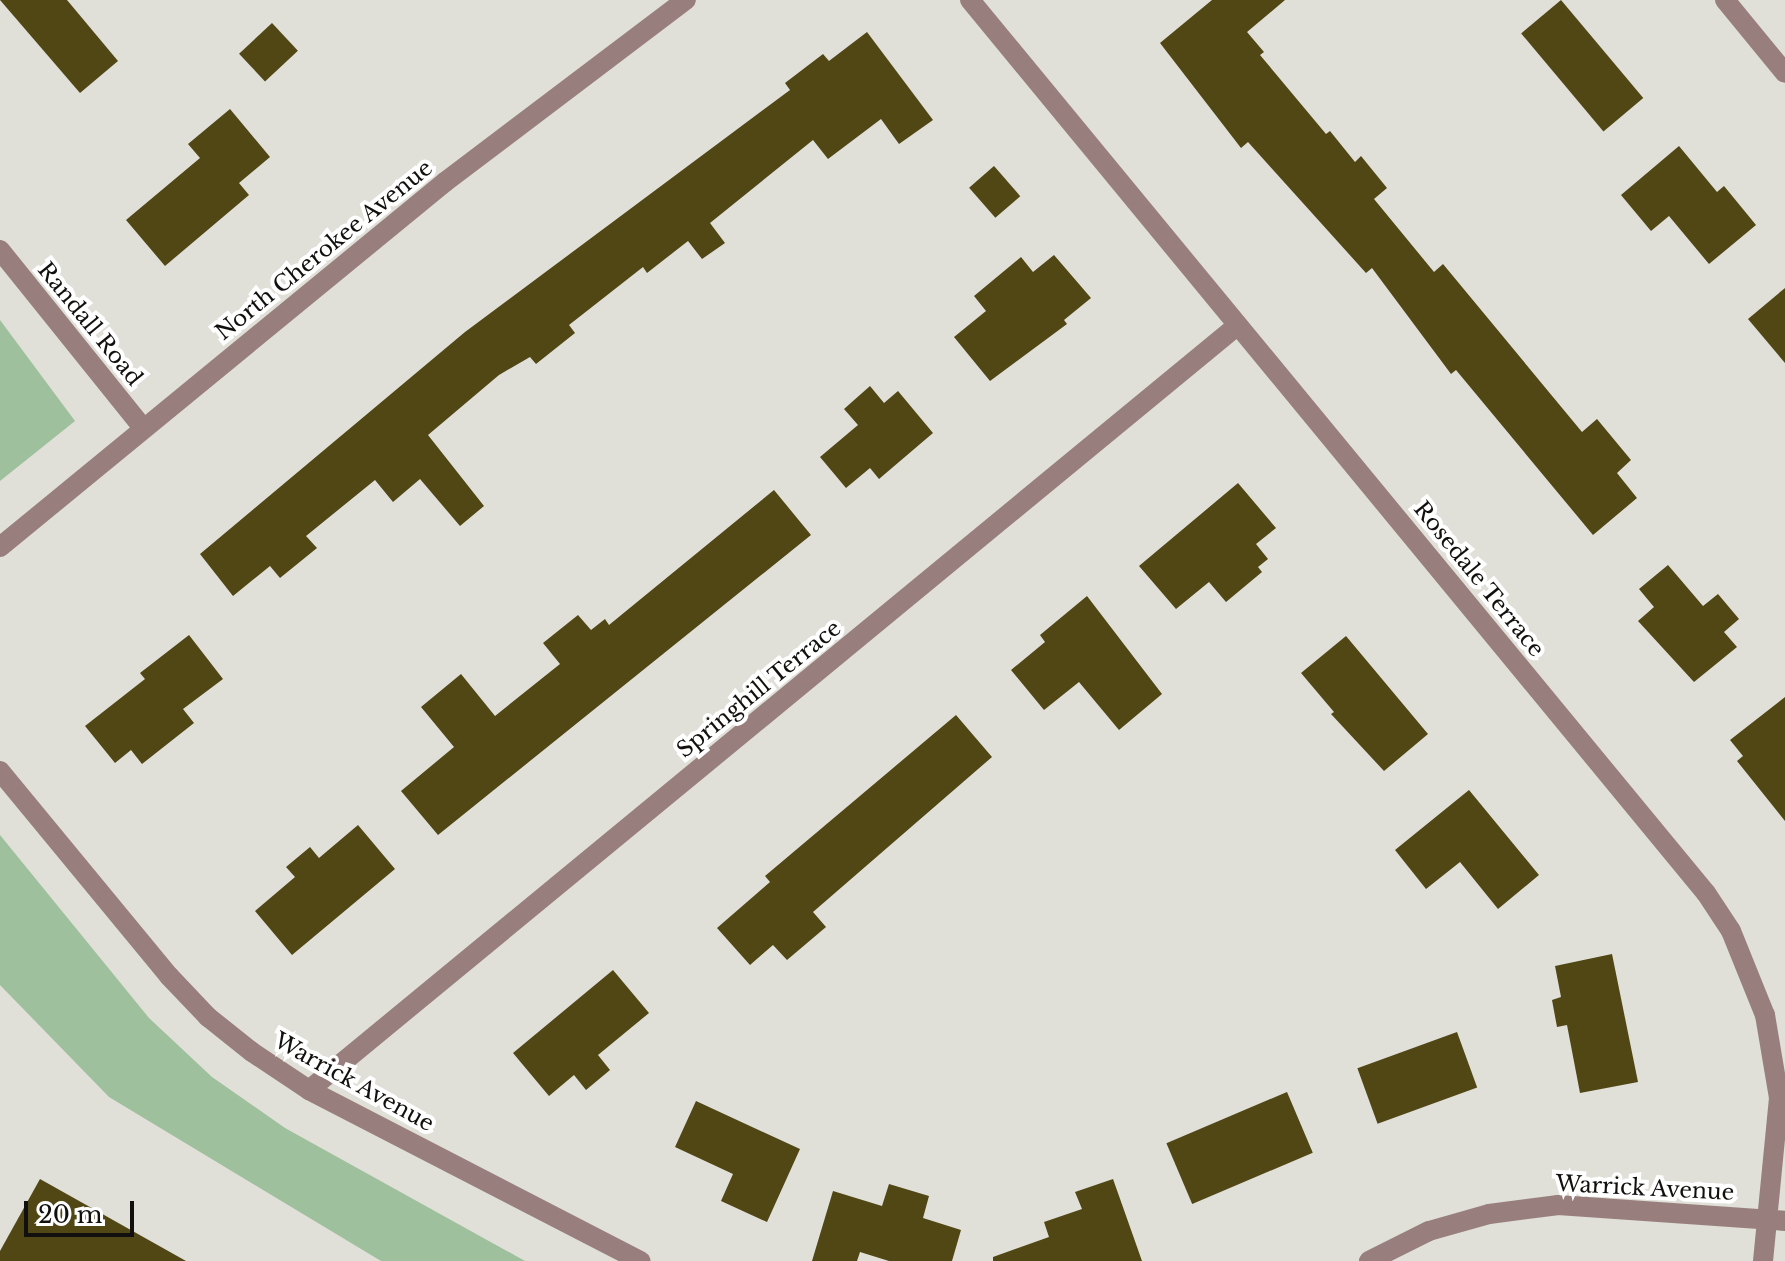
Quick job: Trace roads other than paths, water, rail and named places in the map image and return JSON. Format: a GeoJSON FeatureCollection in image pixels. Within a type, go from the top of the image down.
{"type":"FeatureCollection","features":[{"type":"Feature","properties":{"kind":"street","name":"North Cherokee Avenue"},"geometry":{"type":"LineString","coordinates":[[0,547],[445,182],[686,0]]}},
{"type":"Feature","properties":{"kind":"street","name":"Rosedale Terrace"},"geometry":{"type":"LineString","coordinates":[[970,0],[1706,893],[1731,931],[1756,986],[1774,1056],[1778,1140],[1777,1220],[1763,1261]]}},
{"type":"Feature","properties":{"kind":"street"},"geometry":{"type":"LineString","coordinates":[[1725,0],[1785,73]]}},
{"type":"Feature","properties":{"kind":"street","name":"Randall Road"},"geometry":{"type":"LineString","coordinates":[[0,250],[143,428]]}},
{"type":"Feature","properties":{"kind":"street","name":"Springhill Terrace"},"geometry":{"type":"LineString","coordinates":[[309,1090],[1238,325]]}},
{"type":"Feature","properties":{"kind":"street","name":"Warrick Avenue"},"geometry":{"type":"LineString","coordinates":[[0,771],[208,1017],[309,1090],[640,1261]]}},
{"type":"Feature","properties":{"kind":"street","name":"Warrick Avenue"},"geometry":{"type":"LineString","coordinates":[[1369,1261],[1444,1227],[1489,1214],[1558,1205],[1777,1220]]}}]}
